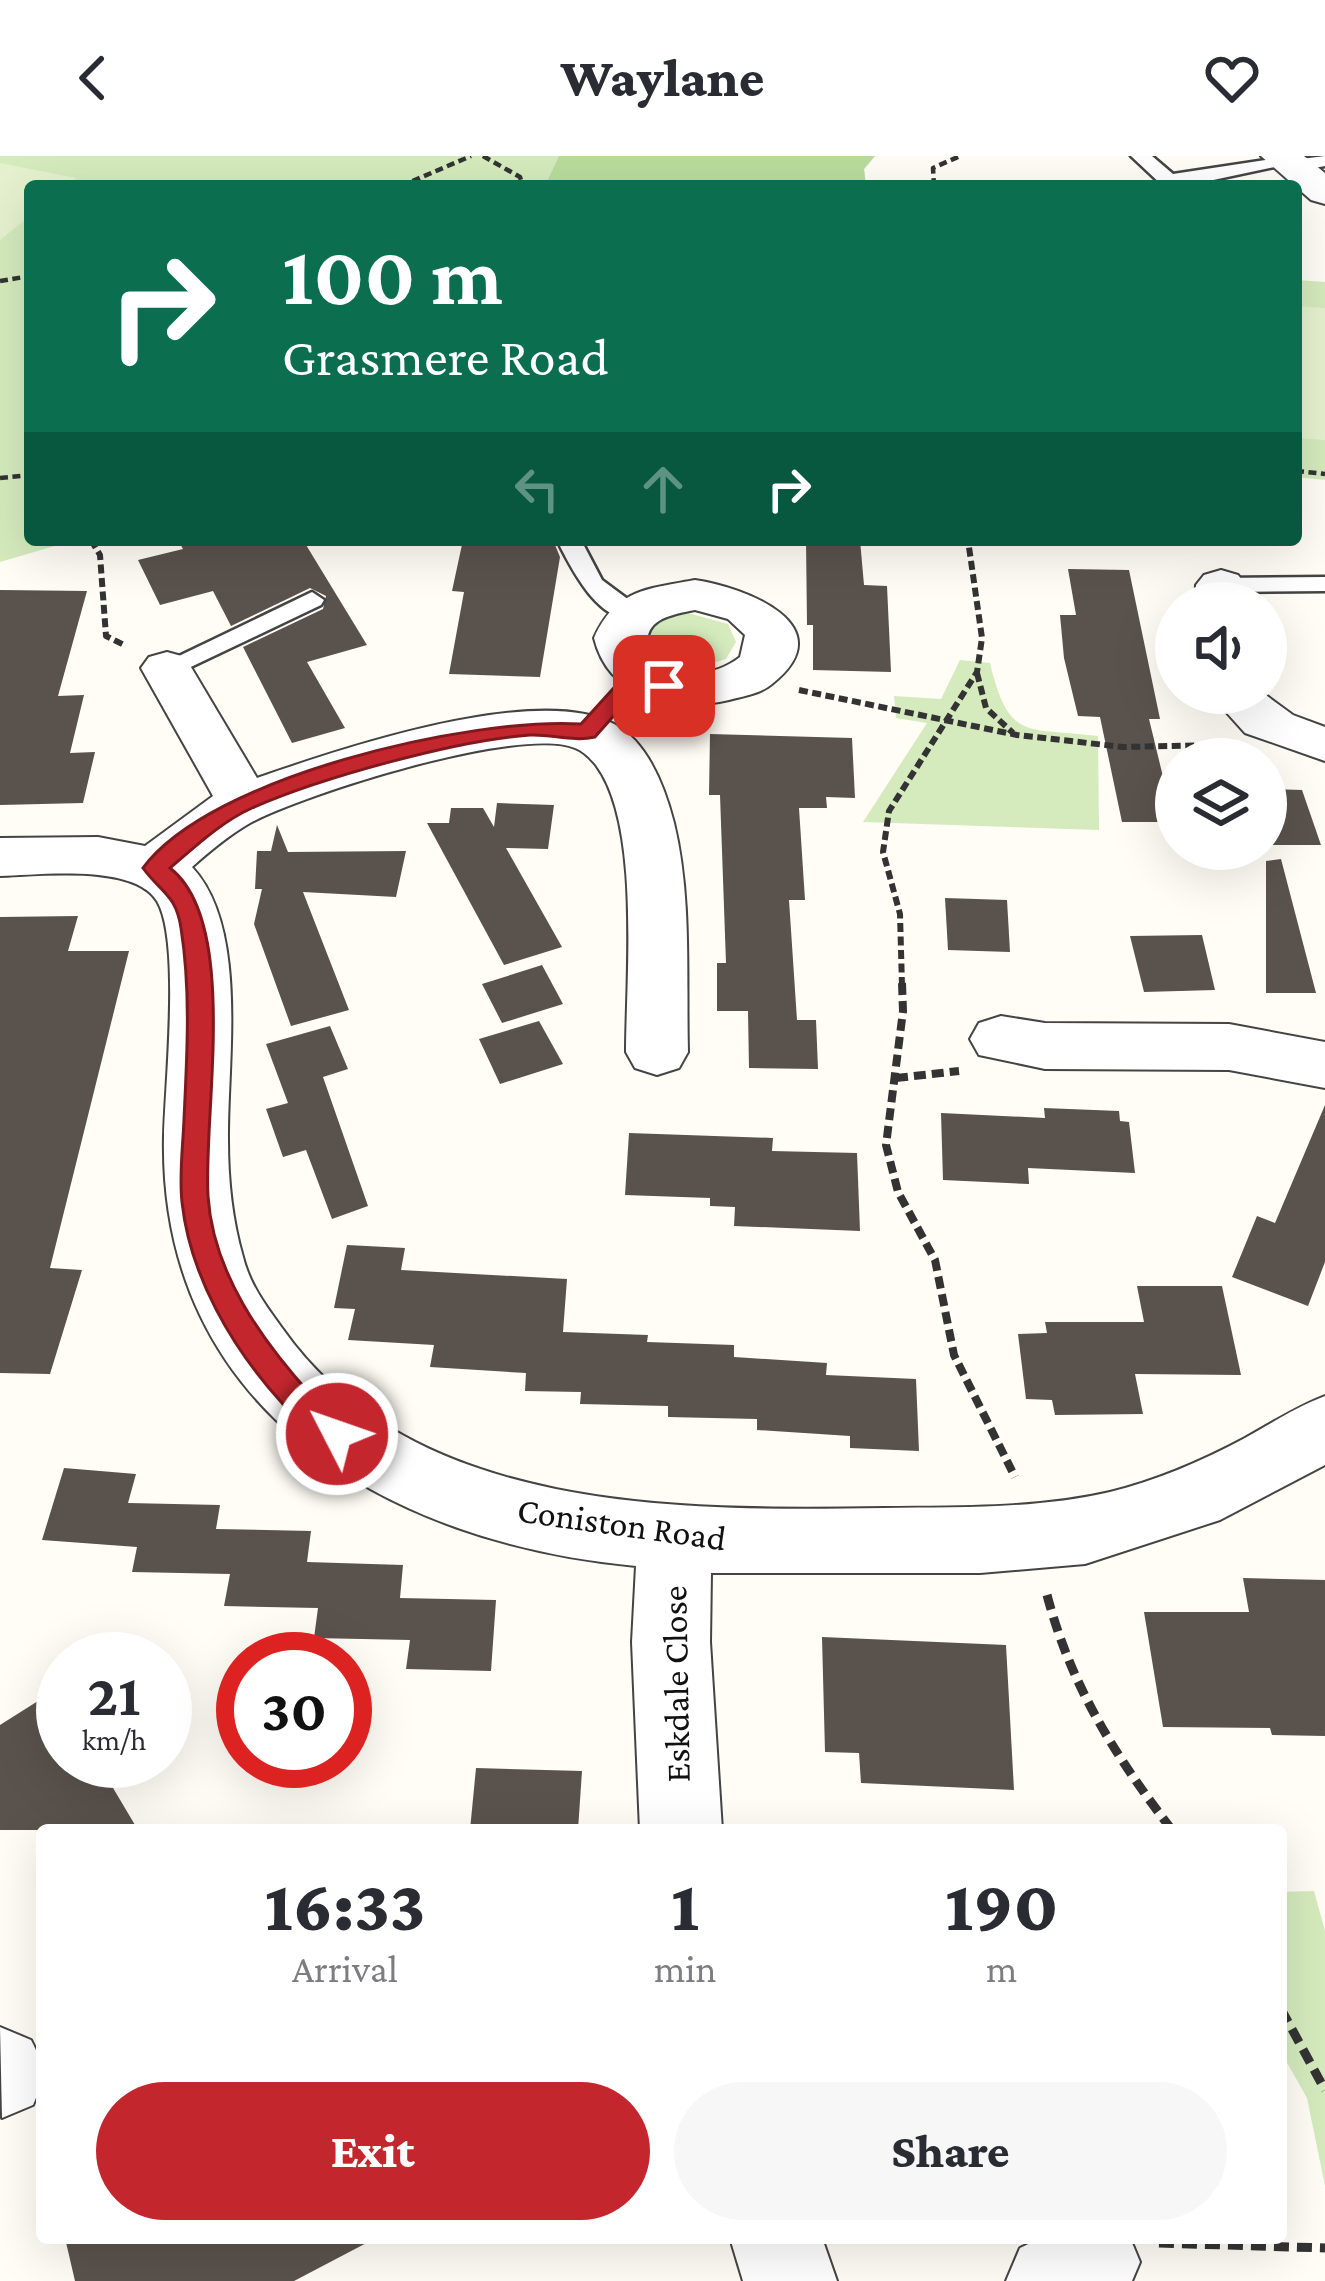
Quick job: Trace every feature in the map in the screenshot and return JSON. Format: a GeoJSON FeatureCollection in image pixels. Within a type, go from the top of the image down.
{"type":"FeatureCollection","features":[{"type":"Feature","properties":{"kind":"street"},"geometry":{"type":"LineString","coordinates":[[1296,168],[1325,194]]}},
{"type":"Feature","properties":{"kind":"street"},"geometry":{"type":"LineString","coordinates":[[675,596],[721,598],[743,606],[769,632],[770,649],[762,666],[745,679],[692,690],[664,686],[638,675],[623,661],[617,645],[620,628],[632,614],[675,596]]}},
{"type":"Feature","properties":{"kind":"street"},"geometry":{"type":"LineString","coordinates":[[167,668],[244,803]]}},
{"type":"Feature","properties":{"kind":"street"},"geometry":{"type":"LineString","coordinates":[[587,732],[638,675]]}},
{"type":"Feature","properties":{"kind":"street"},"geometry":{"type":"LineString","coordinates":[[1251,714],[1302,738]]}},
{"type":"Feature","properties":{"kind":"street"},"geometry":{"type":"LineString","coordinates":[[0,857],[118,858],[155,868],[211,821],[244,803],[340,771],[462,739],[531,728],[587,732],[609,745],[626,767],[639,800],[649,849],[657,1052]]}},
{"type":"Feature","properties":{"kind":"street","name":"Coniston Road"},"geometry":{"type":"LineString","coordinates":[[155,868],[180,888],[193,923],[201,1020],[195,1198],[207,1262],[261,1360],[308,1412],[366,1455],[448,1492],[558,1522],[674,1537],[846,1542],[1033,1536],[1107,1526],[1182,1503],[1324,1430]]}},
{"type":"Feature","properties":{"kind":"street"},"geometry":{"type":"LineString","coordinates":[[1001,1039],[1046,1046],[1229,1047],[1325,1065]]}},
{"type":"Feature","properties":{"kind":"street","name":"Eskdale Close"},"geometry":{"type":"LineString","coordinates":[[674,1537],[671,1642],[681,1824]]}},
{"type":"Feature","properties":{"kind":"street"},"geometry":{"type":"LineString","coordinates":[[778,2244],[790,2281]]}},
{"type":"Feature","properties":{"kind":"lane"},"geometry":{"type":"LineString","coordinates":[[1141,156],[1169,180]]}},
{"type":"Feature","properties":{"kind":"lane"},"geometry":{"type":"LineString","coordinates":[[1197,180],[1296,168]]}},
{"type":"Feature","properties":{"kind":"lane"},"geometry":{"type":"LineString","coordinates":[[572,546],[592,584],[632,614]]}},
{"type":"Feature","properties":{"kind":"lane"},"geometry":{"type":"LineString","coordinates":[[1287,588],[1325,584]]}},
{"type":"Feature","properties":{"kind":"lane"},"geometry":{"type":"LineString","coordinates":[[167,668],[312,599]]}},
{"type":"Feature","properties":{"kind":"path"},"geometry":{"type":"LineString","coordinates":[[415,180],[471,156]]}},
{"type":"Feature","properties":{"kind":"path"},"geometry":{"type":"LineString","coordinates":[[483,156],[521,180]]}},
{"type":"Feature","properties":{"kind":"path"},"geometry":{"type":"LineString","coordinates":[[934,180],[933,168],[960,156]]}},
{"type":"Feature","properties":{"kind":"path"},"geometry":{"type":"LineString","coordinates":[[95,546],[100,555],[106,636],[167,668]]}},
{"type":"Feature","properties":{"kind":"path"},"geometry":{"type":"LineString","coordinates":[[969,546],[982,638],[977,672],[980,701],[993,720],[1017,735]]}},
{"type":"Feature","properties":{"kind":"path"},"geometry":{"type":"LineString","coordinates":[[977,672],[889,811],[883,852],[900,914],[903,1011],[886,1145],[898,1192],[935,1260],[954,1355],[1017,1480],[1062,1659],[1110,1751],[1167,1824]]}},
{"type":"Feature","properties":{"kind":"path"},"geometry":{"type":"LineString","coordinates":[[745,679],[1017,735],[1123,747],[1244,745],[1302,738]]}},
{"type":"Feature","properties":{"kind":"path"},"geometry":{"type":"LineString","coordinates":[[1287,2020],[1325,2090]]}},
{"type":"Feature","properties":{"kind":"path"},"geometry":{"type":"LineString","coordinates":[[1073,2271],[1147,2244]]}},
{"type":"Feature","properties":{"kind":"path"},"geometry":{"type":"LineString","coordinates":[[1210,2244],[1325,2248]]}},
{"type":"Feature","properties":{"kind":"green space"},"geometry":{"type":"Polygon","coordinates":[[[0,156],[875,156],[864,169],[865,180],[24,180],[24,546],[55,546],[0,562],[0,156]]]}},
{"type":"Feature","properties":{"kind":"green space"},"geometry":{"type":"Polygon","coordinates":[[[559,156],[875,156],[864,169],[865,180],[548,180],[559,156]]]}},
{"type":"Feature","properties":{"kind":"green space"},"geometry":{"type":"Polygon","coordinates":[[[0,163],[76,178],[24,180],[24,221],[0,240],[0,163]]]}},
{"type":"Feature","properties":{"kind":"green space"},"geometry":{"type":"Polygon","coordinates":[[[1302,280],[1325,282],[1325,480],[1302,478],[1302,280]]]}},
{"type":"Feature","properties":{"kind":"green space"},"geometry":{"type":"Polygon","coordinates":[[[1302,306],[1325,308],[1325,440],[1302,438],[1302,306]]]}},
{"type":"Feature","properties":{"kind":"green space"},"geometry":{"type":"Polygon","coordinates":[[[685,612],[728,624],[736,642],[726,659],[687,671],[648,656],[646,627],[656,619],[685,612]]]}},
{"type":"Feature","properties":{"kind":"green space"},"geometry":{"type":"Polygon","coordinates":[[[960,660],[990,663],[1005,706],[1024,726],[1098,736],[1099,830],[863,822],[927,723],[896,718],[894,696],[941,699],[960,660]]]}},
{"type":"Feature","properties":{"kind":"green space"},"geometry":{"type":"Polygon","coordinates":[[[1314,1891],[1325,1931],[1325,2186],[1307,2098],[1287,2063],[1287,1892],[1314,1891]]]}},
{"type":"Feature","properties":{"kind":"building"},"geometry":{"type":"Polygon","coordinates":[[[307,546],[367,645],[307,662],[345,728],[292,743],[243,647],[323,609],[326,596],[310,588],[231,626],[213,591],[160,605],[138,560],[183,549],[307,546]]]}},
{"type":"Feature","properties":{"kind":"building"},"geometry":{"type":"Polygon","coordinates":[[[462,546],[555,546],[560,557],[540,677],[449,674],[464,592],[452,591],[462,546]]]}},
{"type":"Feature","properties":{"kind":"building"},"geometry":{"type":"Polygon","coordinates":[[[806,546],[861,546],[864,585],[887,586],[891,672],[813,670],[813,625],[807,625],[806,546]]]}},
{"type":"Feature","properties":{"kind":"building"},"geometry":{"type":"Polygon","coordinates":[[[1068,569],[1129,570],[1155,714],[1160,719],[1149,719],[1155,744],[1155,822],[1122,822],[1100,717],[1078,716],[1064,658],[1060,615],[1076,615],[1068,569]]]}},
{"type":"Feature","properties":{"kind":"building"},"geometry":{"type":"Polygon","coordinates":[[[0,590],[87,591],[58,696],[84,695],[70,753],[95,752],[83,803],[0,805],[0,590]]]}},
{"type":"Feature","properties":{"kind":"building"},"geometry":{"type":"Polygon","coordinates":[[[710,734],[852,738],[855,798],[826,797],[827,808],[799,808],[805,900],[789,900],[797,1020],[816,1020],[818,1069],[749,1068],[748,1011],[717,1011],[717,963],[726,963],[720,795],[709,795],[710,734]]]}},
{"type":"Feature","properties":{"kind":"building"},"geometry":{"type":"Polygon","coordinates":[[[1287,790],[1302,790],[1321,845],[1287,845],[1287,790]]]}},
{"type":"Feature","properties":{"kind":"building"},"geometry":{"type":"Polygon","coordinates":[[[497,803],[554,805],[548,849],[506,848],[562,947],[504,965],[427,823],[449,823],[451,808],[483,808],[494,827],[497,803]]]}},
{"type":"Feature","properties":{"kind":"building"},"geometry":{"type":"Polygon","coordinates":[[[277,825],[288,852],[406,851],[396,897],[303,892],[349,1010],[291,1026],[254,924],[262,889],[255,889],[257,851],[271,851],[277,825]]]}},
{"type":"Feature","properties":{"kind":"building"},"geometry":{"type":"Polygon","coordinates":[[[1266,870],[1284,870],[1316,993],[1266,993],[1266,870]]]}},
{"type":"Feature","properties":{"kind":"building"},"geometry":{"type":"Polygon","coordinates":[[[945,898],[1007,900],[1010,952],[948,950],[945,898]]]}},
{"type":"Feature","properties":{"kind":"building"},"geometry":{"type":"Polygon","coordinates":[[[78,916],[68,951],[129,951],[50,1268],[82,1270],[50,1374],[0,1373],[0,917],[78,916]]]}},
{"type":"Feature","properties":{"kind":"building"},"geometry":{"type":"Polygon","coordinates":[[[1202,935],[1215,990],[1144,992],[1130,936],[1202,935]]]}},
{"type":"Feature","properties":{"kind":"building"},"geometry":{"type":"Polygon","coordinates":[[[542,965],[563,1004],[502,1023],[482,984],[542,965]]]}},
{"type":"Feature","properties":{"kind":"building"},"geometry":{"type":"Polygon","coordinates":[[[539,1021],[563,1064],[500,1084],[479,1039],[539,1021]]]}},
{"type":"Feature","properties":{"kind":"building"},"geometry":{"type":"Polygon","coordinates":[[[330,1026],[348,1069],[323,1077],[368,1206],[332,1219],[306,1150],[283,1157],[266,1109],[288,1103],[266,1044],[330,1026]]]}},
{"type":"Feature","properties":{"kind":"building"},"geometry":{"type":"Polygon","coordinates":[[[1325,1105],[1325,1262],[1308,1306],[1232,1277],[1257,1216],[1275,1223],[1325,1105]]]}},
{"type":"Feature","properties":{"kind":"building"},"geometry":{"type":"Polygon","coordinates":[[[1044,1108],[1119,1111],[1120,1121],[1129,1122],[1135,1173],[1028,1168],[1029,1184],[943,1180],[941,1113],[1045,1118],[1044,1108]]]}},
{"type":"Feature","properties":{"kind":"building"},"geometry":{"type":"Polygon","coordinates":[[[629,1133],[773,1138],[772,1151],[857,1153],[860,1231],[734,1226],[735,1207],[710,1206],[710,1198],[625,1195],[629,1133]]]}},
{"type":"Feature","properties":{"kind":"building"},"geometry":{"type":"Polygon","coordinates":[[[347,1245],[405,1248],[401,1270],[567,1279],[563,1332],[648,1335],[647,1342],[734,1345],[734,1357],[827,1363],[826,1375],[916,1379],[919,1451],[850,1448],[850,1436],[757,1430],[757,1419],[668,1417],[668,1406],[580,1404],[581,1392],[525,1391],[526,1373],[430,1367],[434,1345],[348,1340],[355,1309],[334,1308],[347,1245]]]}},
{"type":"Feature","properties":{"kind":"building"},"geometry":{"type":"Polygon","coordinates":[[[1137,1286],[1222,1286],[1241,1375],[1135,1374],[1143,1414],[1055,1415],[1052,1400],[1026,1399],[1018,1334],[1047,1333],[1045,1322],[1144,1322],[1137,1286]]]}},
{"type":"Feature","properties":{"kind":"building"},"geometry":{"type":"Polygon","coordinates":[[[64,1468],[136,1474],[128,1503],[220,1505],[216,1529],[311,1531],[307,1562],[403,1565],[400,1598],[496,1600],[491,1671],[406,1669],[410,1640],[372,1639],[372,1632],[315,1632],[318,1608],[224,1606],[230,1574],[132,1572],[137,1547],[42,1540],[64,1468]]]}},
{"type":"Feature","properties":{"kind":"building"},"geometry":{"type":"Polygon","coordinates":[[[1243,1578],[1325,1580],[1325,1736],[1272,1735],[1270,1728],[1163,1727],[1144,1612],[1249,1612],[1243,1578]]]}},
{"type":"Feature","properties":{"kind":"building"},"geometry":{"type":"Polygon","coordinates":[[[822,1637],[1006,1645],[1014,1790],[861,1783],[859,1753],[825,1752],[822,1637]]]}},
{"type":"Feature","properties":{"kind":"building"},"geometry":{"type":"Polygon","coordinates":[[[36,1702],[36,1788],[113,1788],[134,1824],[36,1824],[36,1830],[0,1830],[0,1725],[36,1702]]]}},
{"type":"Feature","properties":{"kind":"building"},"geometry":{"type":"Polygon","coordinates":[[[476,1768],[582,1771],[578,1824],[471,1824],[476,1768]]]}},
{"type":"Feature","properties":{"kind":"building"},"geometry":{"type":"Polygon","coordinates":[[[66,2244],[365,2244],[294,2281],[75,2281],[66,2244]]]}},
{"type":"Feature","properties":{"kind":"route"},"geometry":{"type":"LineString","coordinates":[[337,1434],[308,1412],[261,1360],[207,1262],[195,1198],[201,1020],[193,923],[180,888],[155,868],[211,821],[244,803],[340,771],[462,739],[531,728],[587,732],[638,675],[664,686]]}}]}
